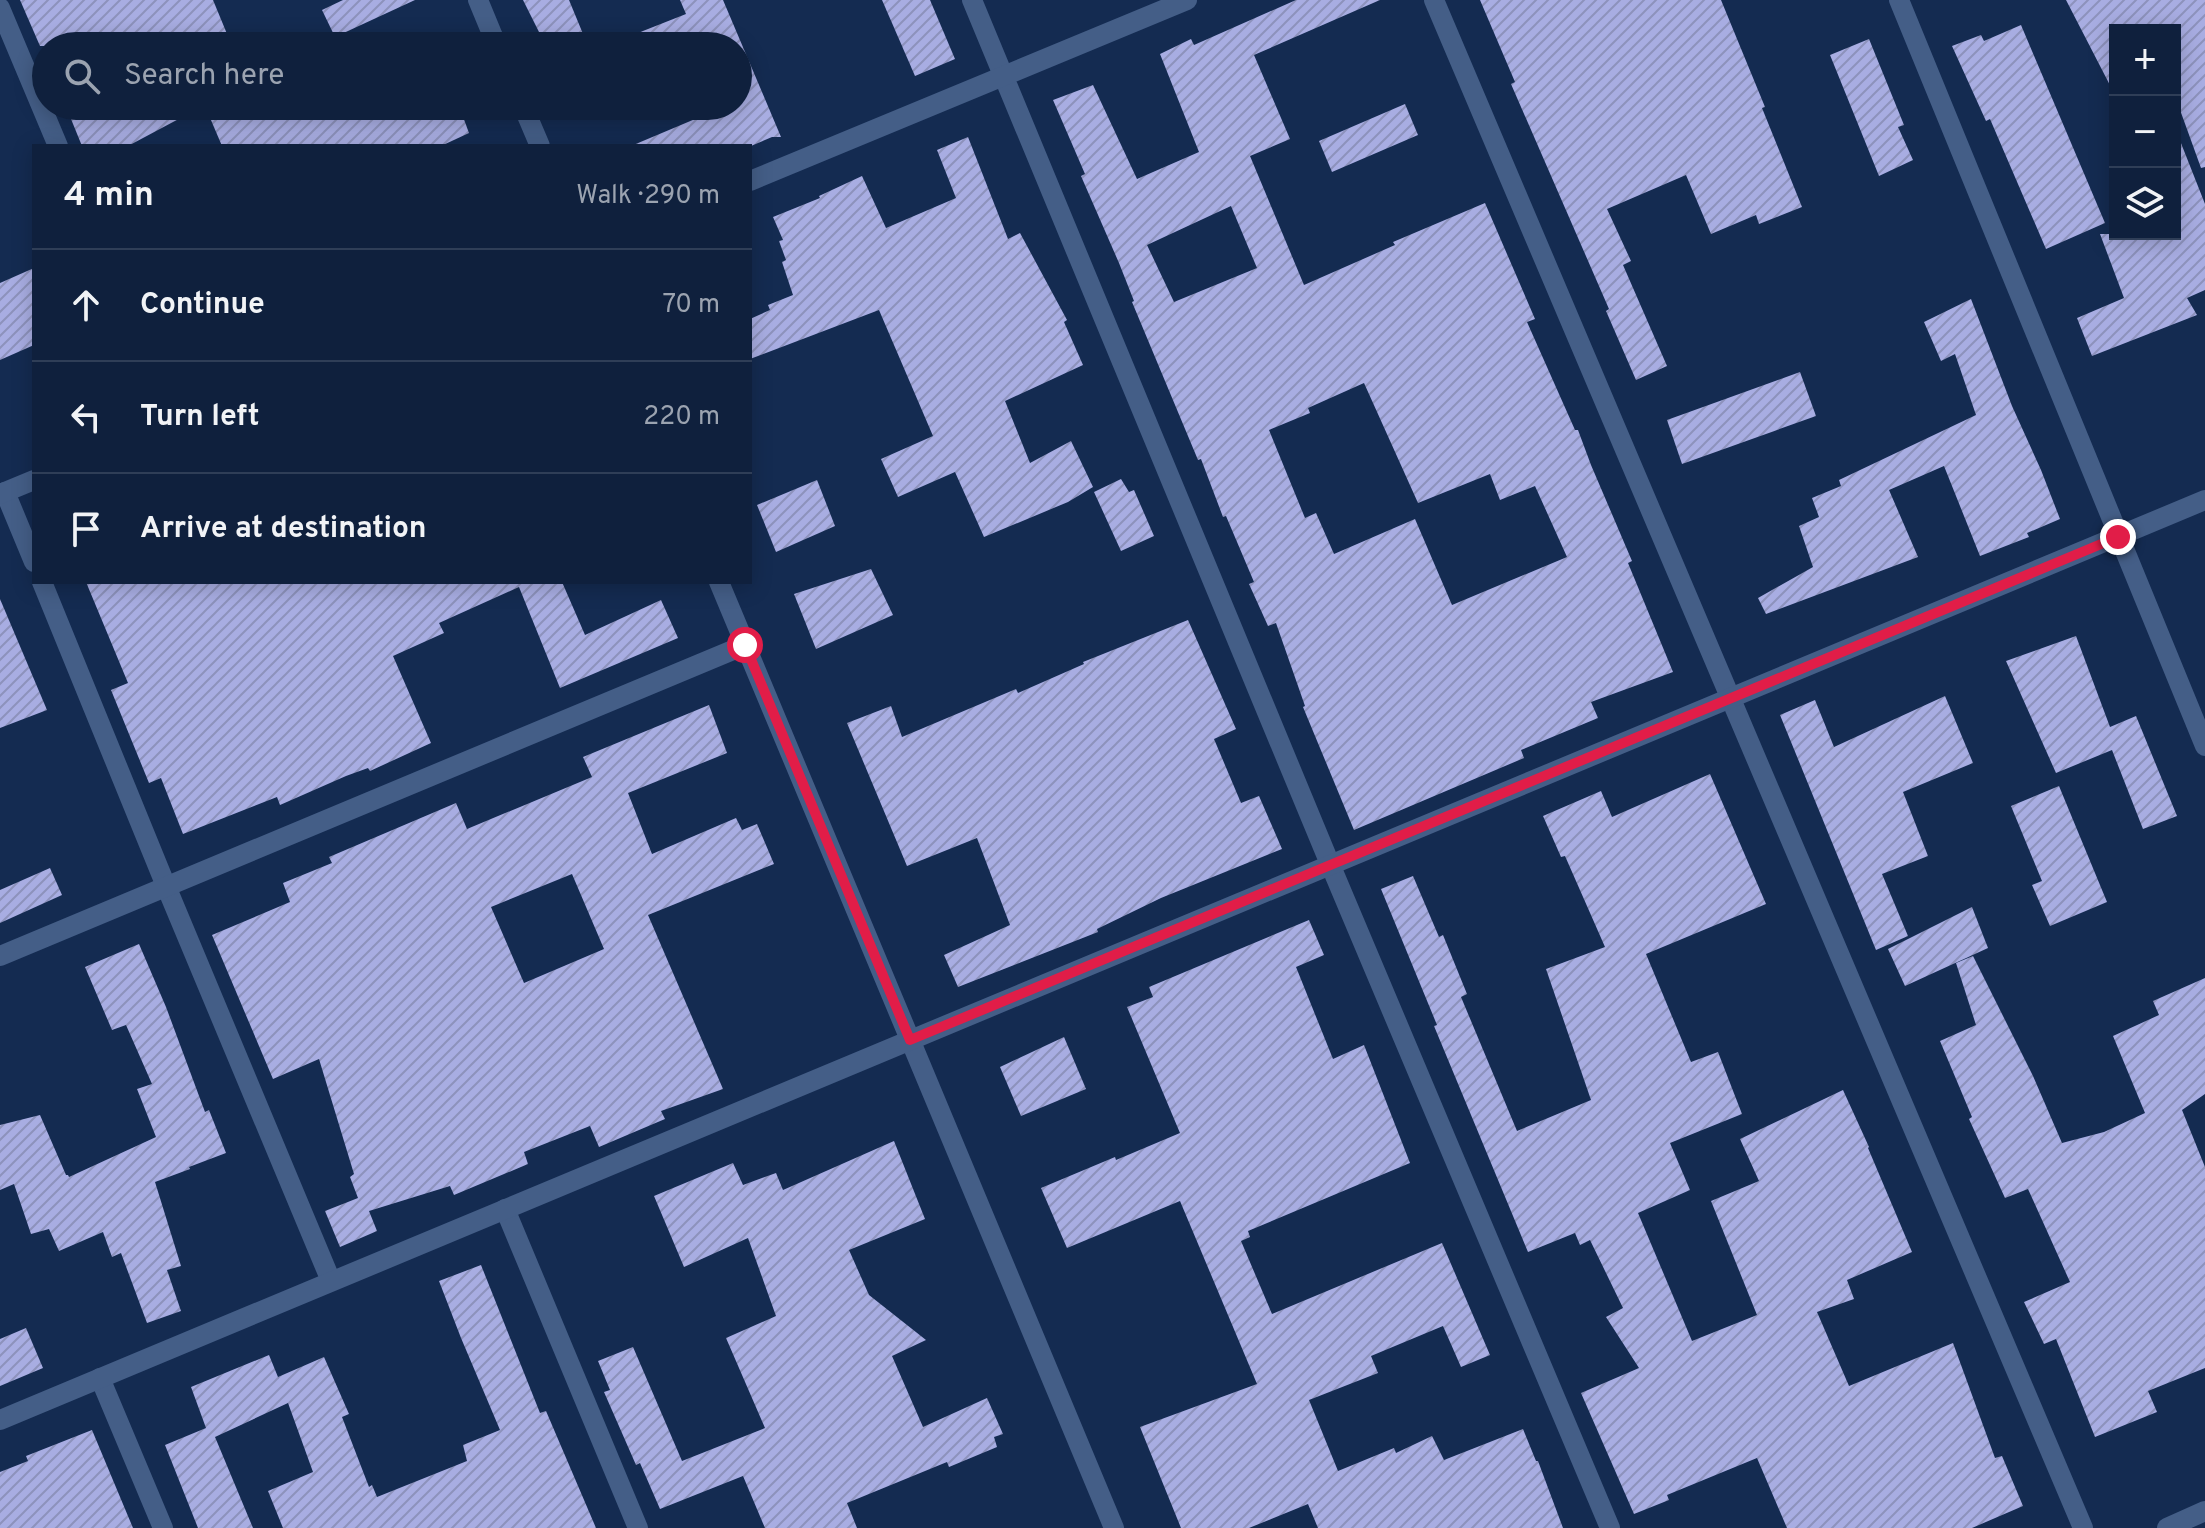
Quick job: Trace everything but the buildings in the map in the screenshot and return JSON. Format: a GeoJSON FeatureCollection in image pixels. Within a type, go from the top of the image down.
{"type":"FeatureCollection","features":[{"type":"Feature","properties":{"kind":"street"},"geometry":{"type":"LineString","coordinates":[[478,0],[491,32]]}},
{"type":"Feature","properties":{"kind":"street"},"geometry":{"type":"LineString","coordinates":[[972,0],[1330,864],[1610,1528]]}},
{"type":"Feature","properties":{"kind":"street"},"geometry":{"type":"LineString","coordinates":[[752,180],[1187,0]]}},
{"type":"Feature","properties":{"kind":"street"},"geometry":{"type":"LineString","coordinates":[[1434,0],[2083,1528]]}},
{"type":"Feature","properties":{"kind":"street"},"geometry":{"type":"LineString","coordinates":[[1899,0],[2205,746]]}},
{"type":"Feature","properties":{"kind":"street"},"geometry":{"type":"LineString","coordinates":[[0,8],[32,84]]}},
{"type":"Feature","properties":{"kind":"street"},"geometry":{"type":"LineString","coordinates":[[47,120],[57,144]]}},
{"type":"Feature","properties":{"kind":"street"},"geometry":{"type":"LineString","coordinates":[[529,120],[539,144]]}},
{"type":"Feature","properties":{"kind":"street"},"geometry":{"type":"LineString","coordinates":[[32,481],[3,493],[32,558]]}},
{"type":"Feature","properties":{"kind":"street"},"geometry":{"type":"LineString","coordinates":[[0,1420],[2205,500]]}},
{"type":"Feature","properties":{"kind":"street"},"geometry":{"type":"LineString","coordinates":[[43,584],[331,1281]]}},
{"type":"Feature","properties":{"kind":"street"},"geometry":{"type":"LineString","coordinates":[[720,584],[1114,1528]]}},
{"type":"Feature","properties":{"kind":"street"},"geometry":{"type":"LineString","coordinates":[[0,956],[745,645]]}},
{"type":"Feature","properties":{"kind":"street"},"geometry":{"type":"LineString","coordinates":[[505,1209],[638,1528]]}},
{"type":"Feature","properties":{"kind":"street"},"geometry":{"type":"LineString","coordinates":[[100,1378],[163,1528]]}},
{"type":"Feature","properties":{"kind":"street"},"geometry":{"type":"LineString","coordinates":[[2167,1528],[2205,1511]]}},
{"type":"Feature","properties":{"kind":"route"},"geometry":{"type":"LineString","coordinates":[[745,645],[910,1040],[2118,537]]}}]}
